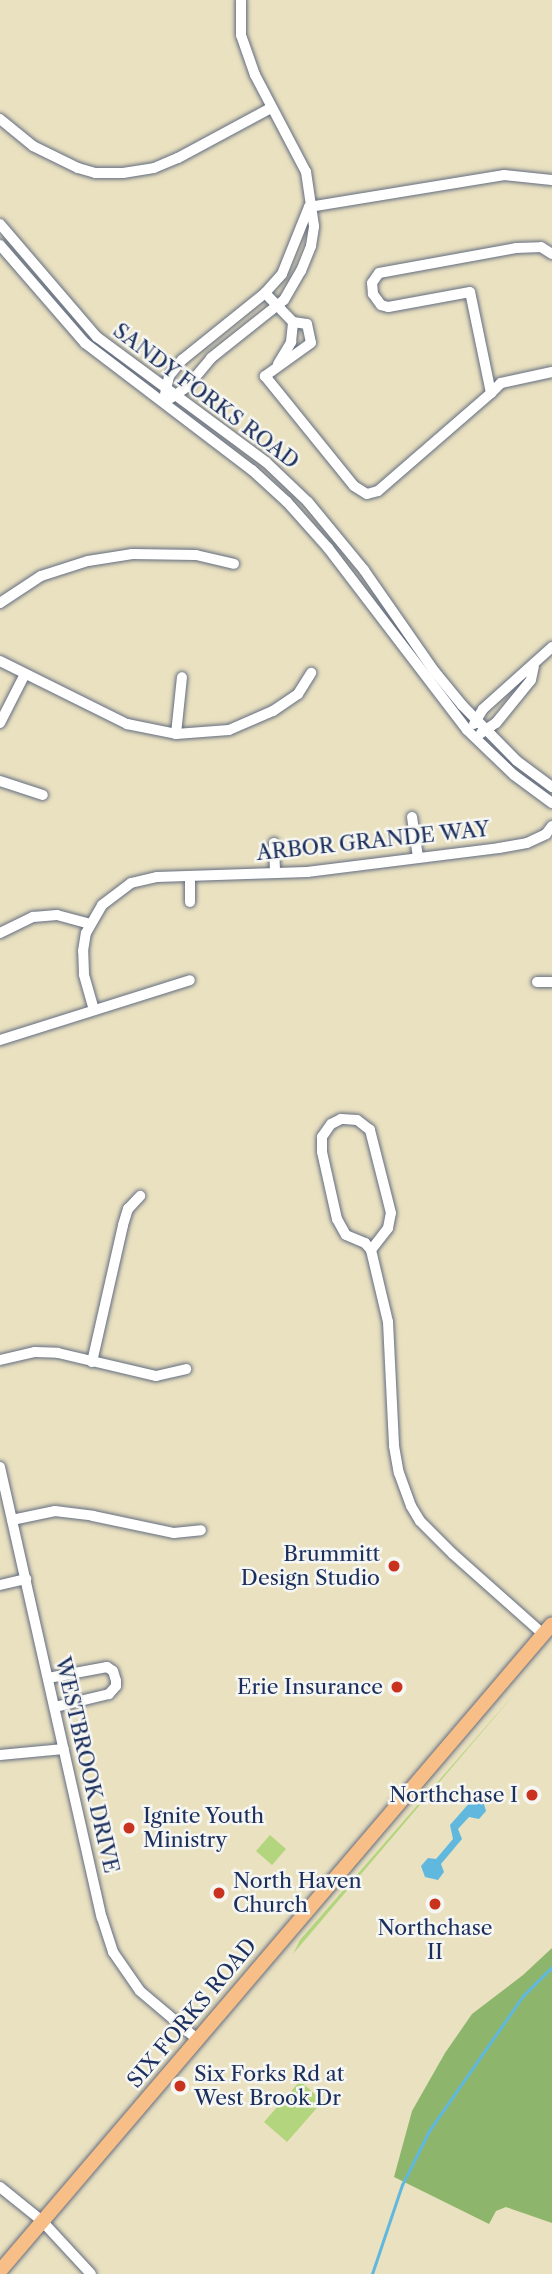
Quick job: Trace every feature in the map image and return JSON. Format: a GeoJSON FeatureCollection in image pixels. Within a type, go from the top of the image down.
{"type":"FeatureCollection","features":[{"type":"Feature","properties":{"kind":"main road","name":"SIX FORKS ROAD"},"geometry":{"type":"LineString","coordinates":[[0,2271],[548,1629]]}},
{"type":"Feature","properties":{"kind":"street"},"geometry":{"type":"LineString","coordinates":[[162,404],[171,392],[187,387],[211,358],[284,300],[302,271],[311,246],[314,226],[309,207],[306,172],[271,108],[241,35],[241,0]]}},
{"type":"Feature","properties":{"kind":"street"},"geometry":{"type":"LineString","coordinates":[[0,118],[33,146],[78,168],[95,173],[124,173],[154,168],[178,158],[271,108]]}},
{"type":"Feature","properties":{"kind":"street"},"geometry":{"type":"LineString","coordinates":[[309,207],[504,175],[552,180]]}},
{"type":"Feature","properties":{"kind":"street"},"geometry":{"type":"LineString","coordinates":[[171,392],[169,376],[182,360],[265,293],[282,274],[309,207]]}},
{"type":"Feature","properties":{"kind":"street","name":"SANDY FORKS ROAD"},"geometry":{"type":"LineString","coordinates":[[0,224],[97,337],[266,461],[308,502],[364,570],[435,672],[475,719],[552,787]]}},
{"type":"Feature","properties":{"kind":"street","name":"SANDY FORKS ROAD"},"geometry":{"type":"LineString","coordinates":[[0,245],[85,343],[267,483],[301,517],[472,735],[514,775],[552,803]]}},
{"type":"Feature","properties":{"kind":"street"},"geometry":{"type":"LineString","coordinates":[[491,393],[470,292],[388,307],[381,305],[373,295],[372,283],[379,273],[516,248],[541,247],[552,254]]}},
{"type":"Feature","properties":{"kind":"street"},"geometry":{"type":"LineString","coordinates":[[265,293],[293,322],[307,324],[311,331],[311,343],[292,351],[265,376],[354,486],[367,494],[379,491],[501,383],[552,372]]}},
{"type":"Feature","properties":{"kind":"street"},"geometry":{"type":"LineString","coordinates":[[292,351],[293,322]]}},
{"type":"Feature","properties":{"kind":"street"},"geometry":{"type":"LineString","coordinates":[[0,603],[41,576],[88,561],[121,556],[196,555],[234,564]]}},
{"type":"Feature","properties":{"kind":"street"},"geometry":{"type":"LineString","coordinates":[[534,666],[531,680],[486,731],[472,735],[475,719],[552,648]]}},
{"type":"Feature","properties":{"kind":"street"},"geometry":{"type":"LineString","coordinates":[[0,660],[127,724],[176,734],[229,730],[274,711],[299,694],[310,673]]}},
{"type":"Feature","properties":{"kind":"street"},"geometry":{"type":"LineString","coordinates":[[0,723],[25,674]]}},
{"type":"Feature","properties":{"kind":"street"},"geometry":{"type":"LineString","coordinates":[[176,734],[183,677]]}},
{"type":"Feature","properties":{"kind":"street"},"geometry":{"type":"LineString","coordinates":[[0,781],[43,796]]}},
{"type":"Feature","properties":{"kind":"street"},"geometry":{"type":"LineString","coordinates":[[412,817],[418,857]]}},
{"type":"Feature","properties":{"kind":"street","name":"ARBOR GRANDE WAY"},"geometry":{"type":"LineString","coordinates":[[94,1010],[84,974],[83,951],[90,924],[102,905],[131,883],[157,877],[307,872],[527,843],[546,834],[552,826]]}},
{"type":"Feature","properties":{"kind":"street"},"geometry":{"type":"LineString","coordinates":[[274,843],[275,873]]}},
{"type":"Feature","properties":{"kind":"street"},"geometry":{"type":"LineString","coordinates":[[190,876],[190,902]]}},
{"type":"Feature","properties":{"kind":"street"},"geometry":{"type":"LineString","coordinates":[[0,933],[33,917],[57,915],[90,924]]}},
{"type":"Feature","properties":{"kind":"street"},"geometry":{"type":"LineString","coordinates":[[0,1040],[190,979]]}},
{"type":"Feature","properties":{"kind":"street"},"geometry":{"type":"LineString","coordinates":[[537,982],[552,982]]}},
{"type":"Feature","properties":{"kind":"street"},"geometry":{"type":"LineString","coordinates":[[371,1250],[388,1228],[391,1213],[370,1130],[357,1120],[341,1119],[331,1124],[322,1137],[322,1152],[337,1220],[346,1236],[365,1243],[371,1250],[388,1322],[394,1446],[399,1473],[411,1506],[420,1521],[445,1546],[548,1629]]}},
{"type":"Feature","properties":{"kind":"street"},"geometry":{"type":"LineString","coordinates":[[92,1362],[123,1225],[128,1209],[140,1196]]}},
{"type":"Feature","properties":{"kind":"street"},"geometry":{"type":"LineString","coordinates":[[0,1360],[35,1352],[156,1376],[186,1369]]}},
{"type":"Feature","properties":{"kind":"street","name":"WESTBROOK DRIVE"},"geometry":{"type":"LineString","coordinates":[[0,1467],[102,1918],[113,1952],[140,1992],[197,2039]]}},
{"type":"Feature","properties":{"kind":"street"},"geometry":{"type":"LineString","coordinates":[[12,1520],[55,1511],[174,1533],[201,1530]]}},
{"type":"Feature","properties":{"kind":"street"},"geometry":{"type":"LineString","coordinates":[[0,1585],[26,1579]]}},
{"type":"Feature","properties":{"kind":"street"},"geometry":{"type":"LineString","coordinates":[[48,1678],[107,1667],[113,1671],[116,1681],[116,1686],[109,1694],[55,1707]]}},
{"type":"Feature","properties":{"kind":"street"},"geometry":{"type":"LineString","coordinates":[[0,1755],[64,1749]]}},
{"type":"Feature","properties":{"kind":"street"},"geometry":{"type":"LineString","coordinates":[[0,2187],[42,2221],[91,2274]]}},
{"type":"Feature","properties":{"kind":"green space"},"geometry":{"type":"Polygon","coordinates":[[[517,1691],[293,1954],[300,1940],[517,1691]]]}},
{"type":"Feature","properties":{"kind":"green space"},"geometry":{"type":"Polygon","coordinates":[[[270,1835],[286,1849],[272,1865],[256,1851],[270,1835]]]}},
{"type":"Feature","properties":{"kind":"green space"},"geometry":{"type":"Polygon","coordinates":[[[552,1948],[552,2223],[506,2207],[496,2211],[489,2224],[394,2177],[412,2111],[445,2053],[472,2014],[523,1975],[552,1948]]]}},
{"type":"Feature","properties":{"kind":"green space"},"geometry":{"type":"Polygon","coordinates":[[[300,2081],[323,2101],[287,2142],[264,2122],[300,2081]]]}},
{"type":"Feature","properties":{"kind":"water"},"geometry":{"type":"Polygon","coordinates":[[[472,1800],[483,1801],[486,1811],[479,1819],[469,1817],[458,1829],[462,1839],[441,1864],[444,1872],[438,1880],[425,1877],[421,1866],[428,1858],[436,1859],[453,1839],[450,1825],[472,1800]]]}},
{"type":"Feature","properties":{"kind":"waterway"},"geometry":{"type":"LineString","coordinates":[[372,2274],[402,2185],[429,2131],[523,1996],[552,1967]]}},
{"type":"Feature","properties":{"kind":"place","name":"Brummitt Design Studio"},"geometry":{"type":"Point","coordinates":[394,1566]}},
{"type":"Feature","properties":{"kind":"place","name":"Erie Insurance"},"geometry":{"type":"Point","coordinates":[397,1687]}},
{"type":"Feature","properties":{"kind":"place","name":"Northchase I"},"geometry":{"type":"Point","coordinates":[532,1795]}},
{"type":"Feature","properties":{"kind":"place","name":"Ignite Youth Ministry"},"geometry":{"type":"Point","coordinates":[129,1828]}},
{"type":"Feature","properties":{"kind":"place","name":"North Haven Church"},"geometry":{"type":"Point","coordinates":[219,1893]}},
{"type":"Feature","properties":{"kind":"place","name":"Northchase II"},"geometry":{"type":"Point","coordinates":[435,1904]}},
{"type":"Feature","properties":{"kind":"place","name":"Six Forks Rd at West Brook Dr"},"geometry":{"type":"Point","coordinates":[180,2086]}}]}
